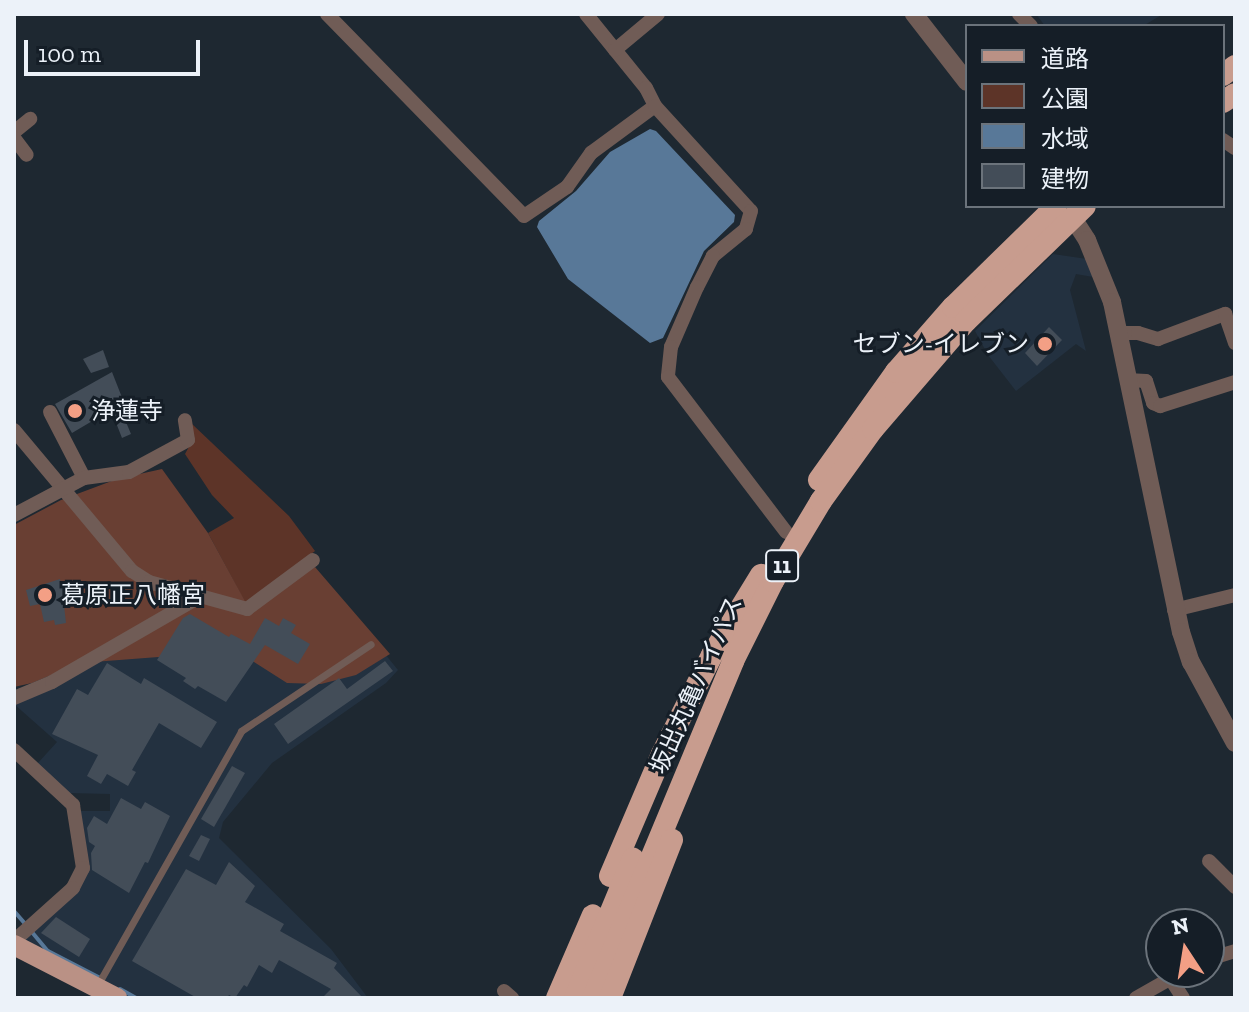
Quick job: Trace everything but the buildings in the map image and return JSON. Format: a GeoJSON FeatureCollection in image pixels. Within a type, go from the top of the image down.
{"type":"FeatureCollection","features":[{"type":"Feature","properties":{"kind":"highway","name":"坂出丸亀バイパス"},"geometry":{"type":"LineString","coordinates":[[575,998],[683,738],[761,575],[786,532],[854,427],[896,372],[953,307],[1070,208]]}},
{"type":"Feature","properties":{"kind":"highway","name":"坂出丸亀バイパス"},"geometry":{"type":"LineString","coordinates":[[593,998],[695,744],[773,581],[821,501],[873,429],[966,321],[1070,208]]}},
{"type":"Feature","properties":{"kind":"highway"},"geometry":{"type":"LineString","coordinates":[[557,998],[662,754],[720,641],[761,575]]}},
{"type":"Feature","properties":{"kind":"highway"},"geometry":{"type":"LineString","coordinates":[[610,998],[648,905],[744,639]]}},
{"type":"Feature","properties":{"kind":"main road"},"geometry":{"type":"LineString","coordinates":[[14,943],[100,981],[117,998]]}},
{"type":"Feature","properties":{"kind":"street"},"geometry":{"type":"LineString","coordinates":[[327,14],[524,216],[567,187],[591,153],[655,106]]}},
{"type":"Feature","properties":{"kind":"street"},"geometry":{"type":"LineString","coordinates":[[586,14],[655,106],[751,211],[746,229],[713,256],[697,287],[671,347],[668,377],[786,532]]}},
{"type":"Feature","properties":{"kind":"street"},"geometry":{"type":"LineString","coordinates":[[615,50],[658,14]]}},
{"type":"Feature","properties":{"kind":"street"},"geometry":{"type":"LineString","coordinates":[[914,14],[965,79]]}},
{"type":"Feature","properties":{"kind":"street"},"geometry":{"type":"LineString","coordinates":[[27,155],[14,135],[30,119]]}},
{"type":"Feature","properties":{"kind":"street"},"geometry":{"type":"LineString","coordinates":[[1070,208],[1105,280],[1119,333],[1174,610],[1191,662],[1235,743]]}},
{"type":"Feature","properties":{"kind":"street"},"geometry":{"type":"LineString","coordinates":[[1119,333],[1138,333],[1158,339],[1225,314],[1235,343]]}},
{"type":"Feature","properties":{"kind":"street"},"geometry":{"type":"LineString","coordinates":[[1127,380],[1146,381],[1153,403],[1160,406],[1235,382]]}},
{"type":"Feature","properties":{"kind":"street"},"geometry":{"type":"LineString","coordinates":[[50,412],[84,478]]}},
{"type":"Feature","properties":{"kind":"street"},"geometry":{"type":"LineString","coordinates":[[14,515],[84,478],[129,472],[188,440],[185,420]]}},
{"type":"Feature","properties":{"kind":"street"},"geometry":{"type":"LineString","coordinates":[[14,430],[132,571],[149,582],[247,609],[313,560]]}},
{"type":"Feature","properties":{"kind":"street"},"geometry":{"type":"LineString","coordinates":[[1174,610],[1235,595]]}},
{"type":"Feature","properties":{"kind":"street"},"geometry":{"type":"LineString","coordinates":[[14,698],[52,682],[199,597]]}},
{"type":"Feature","properties":{"kind":"street"},"geometry":{"type":"LineString","coordinates":[[14,750],[73,805],[83,868],[73,888],[14,943]]}},
{"type":"Feature","properties":{"kind":"street"},"geometry":{"type":"LineString","coordinates":[[1209,861],[1235,887]]}},
{"type":"Feature","properties":{"kind":"street"},"geometry":{"type":"LineString","coordinates":[[1136,998],[1153,988]]}},
{"type":"Feature","properties":{"kind":"lane"},"geometry":{"type":"LineString","coordinates":[[100,981],[241,731],[371,644]]}},
{"type":"Feature","properties":{"kind":"shaded area"},"geometry":{"type":"Polygon","coordinates":[[[1036,14],[1163,14],[1146,24],[1044,24],[1036,14]]]}},
{"type":"Feature","properties":{"kind":"shaded area"},"geometry":{"type":"Polygon","coordinates":[[[1053,254],[1087,259],[1093,277],[1076,274],[1070,290],[1086,351],[1076,344],[1016,391],[988,355],[975,331],[1053,254]]]}},
{"type":"Feature","properties":{"kind":"shaded area"},"geometry":{"type":"Polygon","coordinates":[[[162,469],[208,533],[246,603],[315,567],[390,654],[356,675],[321,684],[287,683],[237,651],[80,663],[14,687],[14,525],[61,500],[117,479],[162,469]]]}},
{"type":"Feature","properties":{"kind":"shaded area"},"geometry":{"type":"Polygon","coordinates":[[[315,567],[398,670],[386,683],[272,763],[223,822],[219,838],[331,949],[368,998],[130,998],[20,941],[84,881],[78,811],[110,811],[110,794],[68,793],[37,764],[57,742],[14,704],[200,601],[315,567]]]}},
{"type":"Feature","properties":{"kind":"green space"},"geometry":{"type":"Polygon","coordinates":[[[191,423],[289,516],[315,551],[246,604],[208,533],[234,518],[212,495],[185,454],[192,441],[191,423]]]}},
{"type":"Feature","properties":{"kind":"water"},"geometry":{"type":"Polygon","coordinates":[[[650,129],[656,131],[735,215],[734,222],[704,251],[663,338],[650,343],[568,279],[537,227],[539,221],[576,191],[610,152],[650,129]]]}},
{"type":"Feature","properties":{"kind":"waterway"},"geometry":{"type":"LineString","coordinates":[[14,911],[26,925]]}},
{"type":"Feature","properties":{"kind":"waterway"},"geometry":{"type":"LineString","coordinates":[[31,931],[48,951],[102,979]]}},
{"type":"Feature","properties":{"kind":"waterway"},"geometry":{"type":"LineString","coordinates":[[120,989],[136,998]]}},
{"type":"Feature","properties":{"kind":"place","name":"セブン-イレブン"},"geometry":{"type":"Point","coordinates":[1045,344]}},
{"type":"Feature","properties":{"kind":"place","name":"浄蓮寺"},"geometry":{"type":"Point","coordinates":[75,411]}},
{"type":"Feature","properties":{"kind":"place","name":"葛原正八幡宮"},"geometry":{"type":"Point","coordinates":[45,595]}}]}
